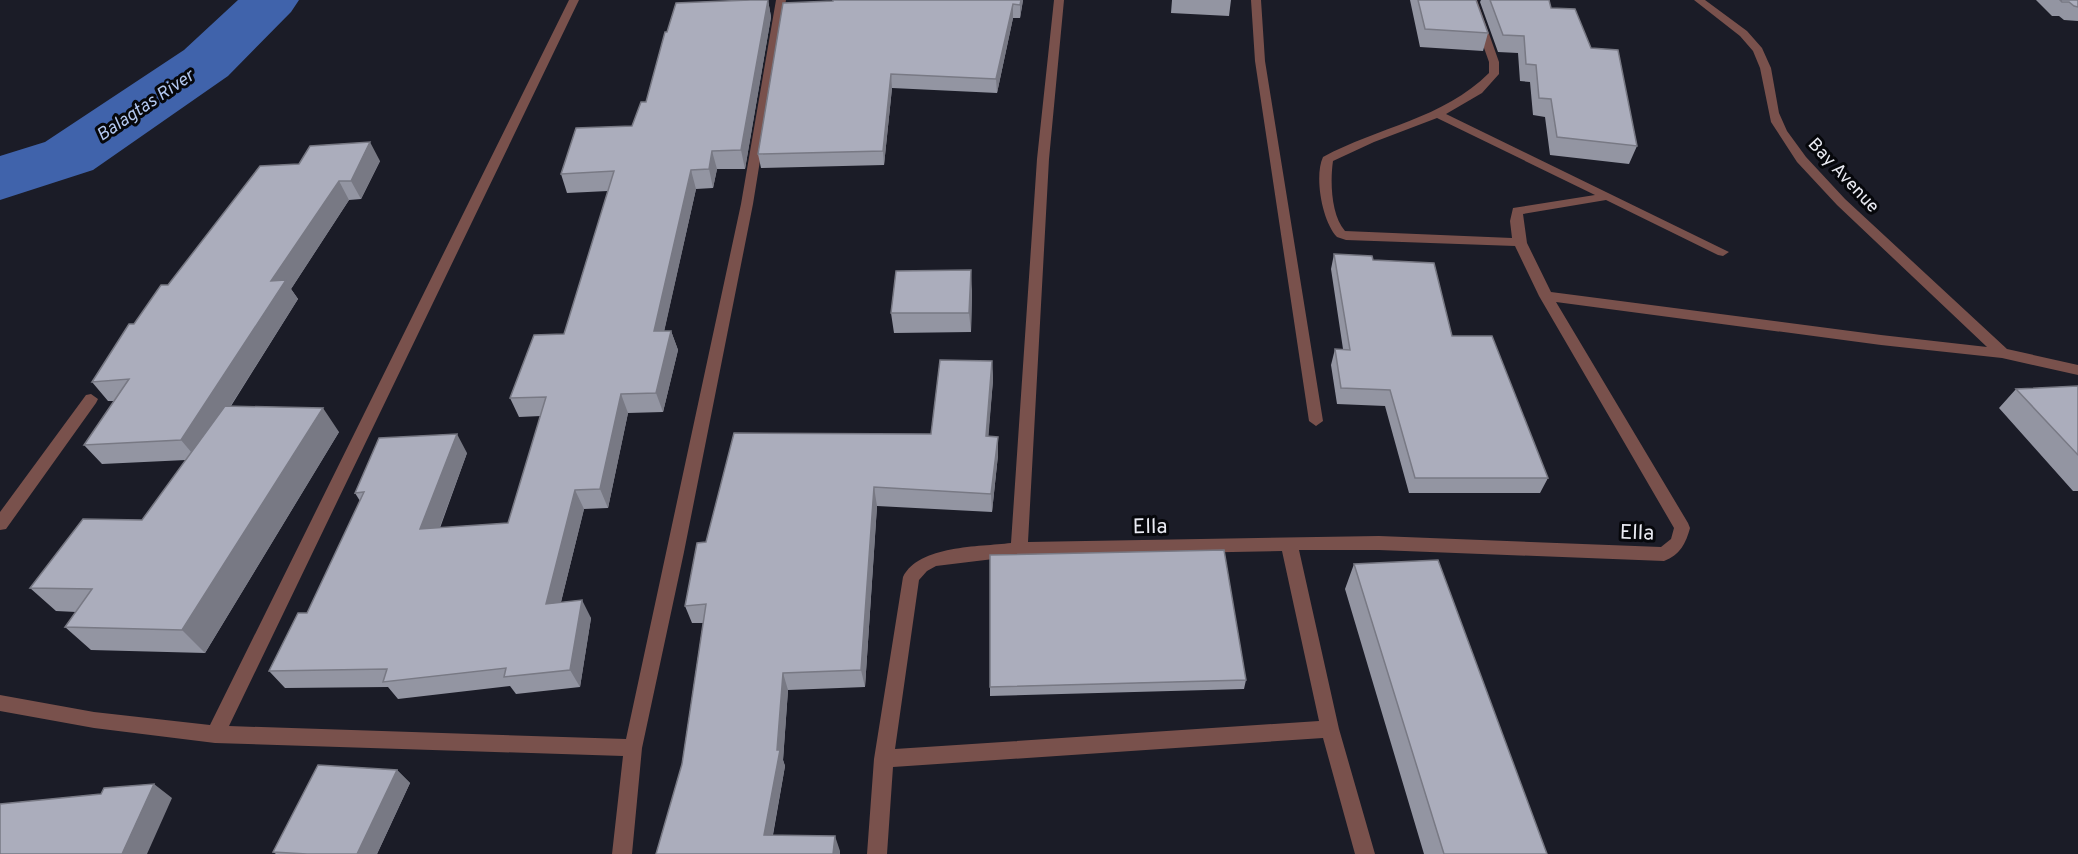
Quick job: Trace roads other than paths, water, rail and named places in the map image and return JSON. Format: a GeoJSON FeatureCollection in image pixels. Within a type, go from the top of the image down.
{"type":"FeatureCollection","features":[{"type":"Feature","properties":{"kind":"street"},"geometry":{"type":"LineString","coordinates":[[215,734],[574,0]]}},
{"type":"Feature","properties":{"kind":"street"},"geometry":{"type":"LineString","coordinates":[[622,854],[633,748],[676,552],[747,204],[781,0]]}},
{"type":"Feature","properties":{"kind":"street"},"geometry":{"type":"LineString","coordinates":[[1019,549],[1043,159],[1059,0]]}},
{"type":"Feature","properties":{"kind":"street"},"geometry":{"type":"LineString","coordinates":[[1256,0],[1260,61],[1316,421]]}},
{"type":"Feature","properties":{"kind":"street"},"geometry":{"type":"LineString","coordinates":[[1472,0],[1494,62],[1494,74],[1466,98],[1437,114],[1386,131],[1327,159],[1324,173],[1334,225],[1341,234],[1351,236],[1521,242]]}},
{"type":"Feature","properties":{"kind":"street","name":"Bay Avenue"},"geometry":{"type":"LineString","coordinates":[[1699,0],[1752,41],[1766,71],[1772,110],[1781,131],[1818,177],[1840,202],[2002,353]]}},
{"type":"Feature","properties":{"kind":"street"},"geometry":{"type":"LineString","coordinates":[[1437,114],[1723,252]]}},
{"type":"Feature","properties":{"kind":"street"},"geometry":{"type":"LineString","coordinates":[[1610,196],[1528,207],[1517,211],[1515,220],[1521,242],[1546,296],[1881,340],[2002,353],[2078,370]]}},
{"type":"Feature","properties":{"kind":"street","name":"Ella"},"geometry":{"type":"LineString","coordinates":[[884,759],[911,577],[921,566],[933,560],[1019,549],[1379,543],[1664,554],[1678,542],[1683,528],[1546,296]]}},
{"type":"Feature","properties":{"kind":"street"},"geometry":{"type":"LineString","coordinates":[[0,524],[92,399]]}},
{"type":"Feature","properties":{"kind":"street"},"geometry":{"type":"LineString","coordinates":[[1288,544],[1330,729],[1365,854]]}},
{"type":"Feature","properties":{"kind":"street"},"geometry":{"type":"LineString","coordinates":[[0,703],[94,720],[215,734],[633,748]]}},
{"type":"Feature","properties":{"kind":"street"},"geometry":{"type":"LineString","coordinates":[[877,854],[884,759],[1330,729]]}},
{"type":"Feature","properties":{"kind":"waterway","name":"Balagtas River"},"geometry":{"type":"LineString","coordinates":[[0,179],[69,156],[206,63],[271,0]]}}]}
